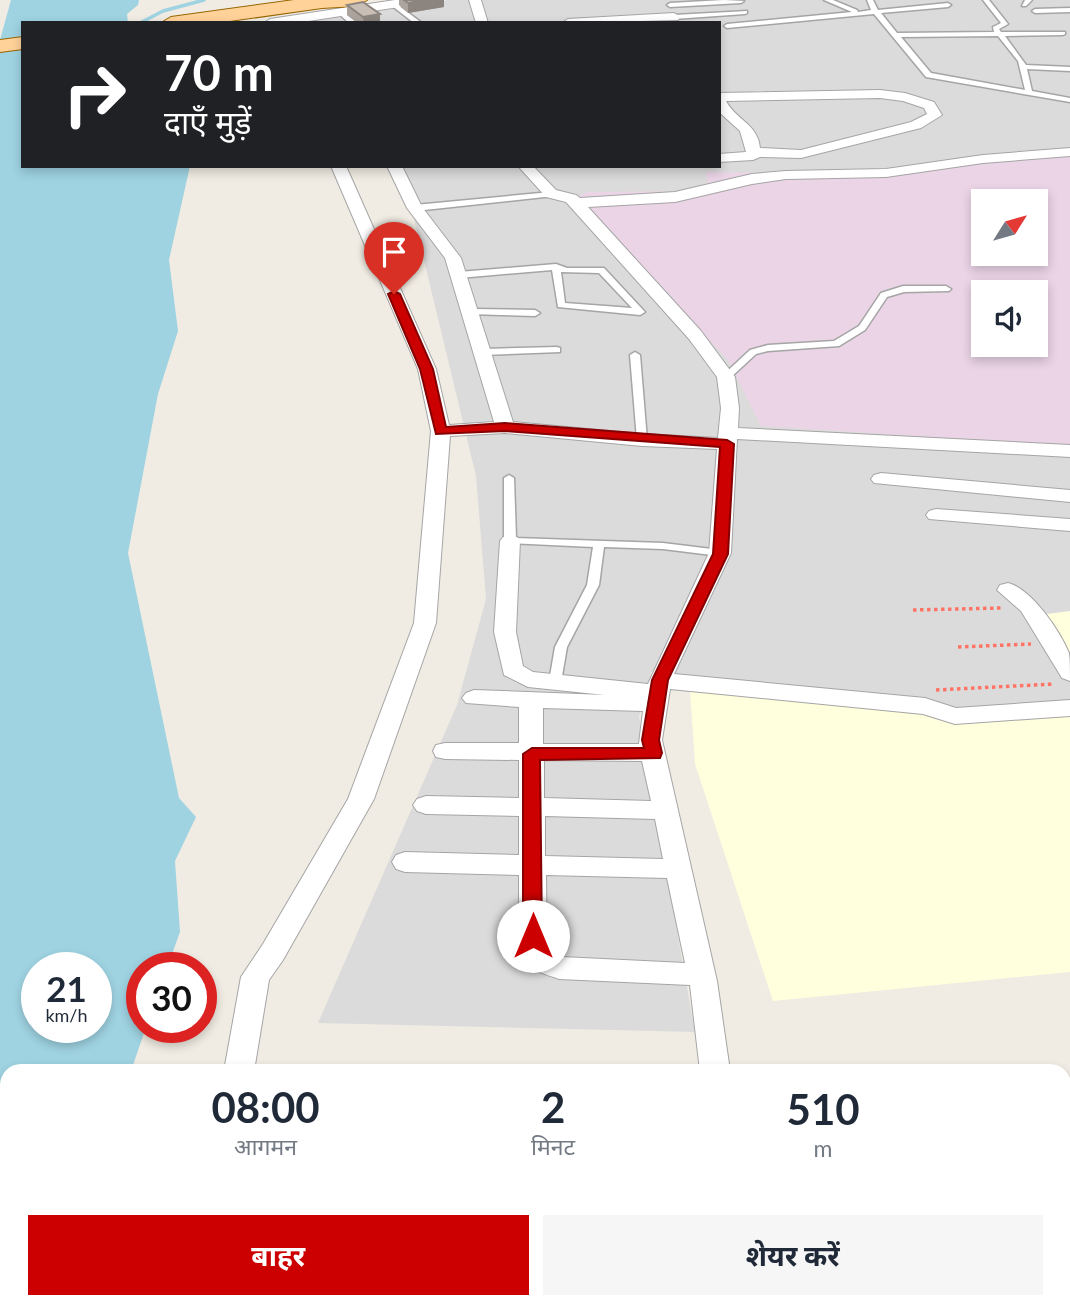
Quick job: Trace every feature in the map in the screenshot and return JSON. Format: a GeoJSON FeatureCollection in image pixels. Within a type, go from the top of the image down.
{"type":"FeatureCollection","features":[{"type":"Feature","properties":{"kind":"main road"},"geometry":{"type":"LineString","coordinates":[[186,21],[357,0]]}},
{"type":"Feature","properties":{"kind":"main road"},"geometry":{"type":"LineString","coordinates":[[0,46],[21,43]]}},
{"type":"Feature","properties":{"kind":"street"},"geometry":{"type":"LineString","coordinates":[[282,21],[330,5],[393,4],[418,0]]}},
{"type":"Feature","properties":{"kind":"street"},"geometry":{"type":"LineString","coordinates":[[475,0],[481,21]]}},
{"type":"Feature","properties":{"kind":"street"},"geometry":{"type":"LineString","coordinates":[[585,21],[672,11]]}},
{"type":"Feature","properties":{"kind":"street"},"geometry":{"type":"LineString","coordinates":[[721,99],[880,94],[905,97],[929,105],[935,115],[916,125],[812,152],[753,152]]}},
{"type":"Feature","properties":{"kind":"street"},"geometry":{"type":"LineString","coordinates":[[721,105],[749,131],[753,152],[752,156],[721,158]]}},
{"type":"Feature","properties":{"kind":"street"},"geometry":{"type":"LineString","coordinates":[[576,203],[675,197],[752,179],[786,175],[886,173],[983,159],[1070,152]]}},
{"type":"Feature","properties":{"kind":"street"},"geometry":{"type":"LineString","coordinates":[[240,1064],[255,977],[273,952],[361,799],[425,622],[441,431],[427,369],[339,168]]}},
{"type":"Feature","properties":{"kind":"street"},"geometry":{"type":"LineString","coordinates":[[395,168],[415,208],[453,258],[505,427]]}},
{"type":"Feature","properties":{"kind":"street"},"geometry":{"type":"LineString","coordinates":[[527,168],[551,194],[571,198],[576,203],[695,335],[726,377],[730,408],[720,554],[658,692],[650,740],[701,975],[714,1064]]}},
{"type":"Feature","properties":{"kind":"street"},"geometry":{"type":"LineString","coordinates":[[441,431],[505,427],[642,440],[728,439],[1070,451]]}},
{"type":"Feature","properties":{"kind":"street"},"geometry":{"type":"LineString","coordinates":[[881,479],[1070,496]]}},
{"type":"Feature","properties":{"kind":"street"},"geometry":{"type":"LineString","coordinates":[[936,515],[1070,526]]}},
{"type":"Feature","properties":{"kind":"street"},"geometry":{"type":"LineString","coordinates":[[510,541],[505,632],[512,670],[528,679],[658,692],[925,705],[955,716],[1070,708]]}},
{"type":"Feature","properties":{"kind":"street"},"geometry":{"type":"LineString","coordinates":[[1008,590],[1029,607],[1051,643],[1064,678]]}},
{"type":"Feature","properties":{"kind":"street"},"geometry":{"type":"LineString","coordinates":[[474,698],[531,702],[658,692]]}},
{"type":"Feature","properties":{"kind":"street"},"geometry":{"type":"LineString","coordinates":[[531,702],[533,956],[558,968],[701,975]]}},
{"type":"Feature","properties":{"kind":"street"},"geometry":{"type":"LineString","coordinates":[[445,751],[532,754],[654,753]]}},
{"type":"Feature","properties":{"kind":"street"},"geometry":{"type":"LineString","coordinates":[[426,805],[666,810]]}},
{"type":"Feature","properties":{"kind":"street"},"geometry":{"type":"LineString","coordinates":[[405,862],[678,869]]}},
{"type":"Feature","properties":{"kind":"lane"},"geometry":{"type":"LineString","coordinates":[[827,0],[856,12]]}},
{"type":"Feature","properties":{"kind":"lane"},"geometry":{"type":"LineString","coordinates":[[870,0],[875,10],[929,75],[1070,100]]}},
{"type":"Feature","properties":{"kind":"lane"},"geometry":{"type":"LineString","coordinates":[[986,0],[1005,24],[995,28],[1023,67],[1029,93]]}},
{"type":"Feature","properties":{"kind":"lane"},"geometry":{"type":"LineString","coordinates":[[672,11],[741,1]]}},
{"type":"Feature","properties":{"kind":"lane"},"geometry":{"type":"LineString","coordinates":[[393,4],[416,21]]}},
{"type":"Feature","properties":{"kind":"lane"},"geometry":{"type":"LineString","coordinates":[[330,5],[351,21]]}},
{"type":"Feature","properties":{"kind":"lane"},"geometry":{"type":"LineString","coordinates":[[727,26],[948,5]]}},
{"type":"Feature","properties":{"kind":"lane"},"geometry":{"type":"LineString","coordinates":[[1035,11],[1070,10]]}},
{"type":"Feature","properties":{"kind":"lane"},"geometry":{"type":"LineString","coordinates":[[672,11],[746,12]]}},
{"type":"Feature","properties":{"kind":"lane"},"geometry":{"type":"LineString","coordinates":[[896,35],[1063,33]]}},
{"type":"Feature","properties":{"kind":"lane"},"geometry":{"type":"LineString","coordinates":[[1023,67],[1070,69]]}},
{"type":"Feature","properties":{"kind":"lane"},"geometry":{"type":"LineString","coordinates":[[415,208],[551,194]]}},
{"type":"Feature","properties":{"kind":"lane"},"geometry":{"type":"LineString","coordinates":[[458,275],[556,267],[566,271],[601,270],[640,312],[561,305],[556,267]]}},
{"type":"Feature","properties":{"kind":"lane"},"geometry":{"type":"LineString","coordinates":[[726,377],[753,352],[768,348],[836,344],[862,328],[884,295],[903,289],[946,289]]}},
{"type":"Feature","properties":{"kind":"lane"},"geometry":{"type":"LineString","coordinates":[[470,312],[535,313]]}},
{"type":"Feature","properties":{"kind":"lane"},"geometry":{"type":"LineString","coordinates":[[483,352],[558,350]]}},
{"type":"Feature","properties":{"kind":"lane"},"geometry":{"type":"LineString","coordinates":[[635,355],[642,440]]}},
{"type":"Feature","properties":{"kind":"lane"},"geometry":{"type":"LineString","coordinates":[[509,478],[510,541],[663,546],[720,554]]}},
{"type":"Feature","properties":{"kind":"lane"},"geometry":{"type":"LineString","coordinates":[[555,682],[561,648],[593,585],[599,544]]}},
{"type":"Feature","properties":{"kind":"path"},"geometry":{"type":"LineString","coordinates":[[913,610],[1029,607]]}},
{"type":"Feature","properties":{"kind":"path"},"geometry":{"type":"LineString","coordinates":[[958,647],[1051,643]]}},
{"type":"Feature","properties":{"kind":"path"},"geometry":{"type":"LineString","coordinates":[[930,691],[1064,678]]}},
{"type":"Feature","properties":{"kind":"shaded area"},"geometry":{"type":"Polygon","coordinates":[[[448,0],[1070,0],[1070,611],[1048,615],[1070,657],[1070,703],[955,707],[651,672],[639,717],[695,1032],[318,1023],[457,705],[486,599],[476,476],[407,190],[390,168],[721,168],[721,21],[317,21],[448,0]]]}},
{"type":"Feature","properties":{"kind":"shaded area"},"geometry":{"type":"Polygon","coordinates":[[[1070,153],[1070,446],[761,426],[728,360],[577,197],[587,192],[709,191],[706,172],[811,174],[886,171],[1070,153]]]}},
{"type":"Feature","properties":{"kind":"shaded area"},"geometry":{"type":"Polygon","coordinates":[[[1070,611],[1070,657],[1047,614],[1070,611]]]}},
{"type":"Feature","properties":{"kind":"shaded area"},"geometry":{"type":"Polygon","coordinates":[[[690,690],[924,711],[1070,715],[1070,972],[773,1001],[695,764],[690,690]]]}},
{"type":"Feature","properties":{"kind":"water"},"geometry":{"type":"Polygon","coordinates":[[[11,0],[139,0],[138,5],[127,14],[128,21],[21,21],[21,168],[190,168],[169,260],[178,331],[158,394],[128,553],[179,798],[196,817],[175,861],[180,932],[173,952],[126,952],[126,1043],[141,1043],[133,1064],[0,1064],[0,40],[11,0]]]}},
{"type":"Feature","properties":{"kind":"building"},"geometry":{"type":"Polygon","coordinates":[[[404,0],[425,0],[408,3],[404,0]]]}},
{"type":"Feature","properties":{"kind":"building"},"geometry":{"type":"Polygon","coordinates":[[[363,2],[380,14],[363,17],[347,5],[363,2]]]}},
{"type":"Feature","properties":{"kind":"waterway"},"geometry":{"type":"LineString","coordinates":[[144,21],[163,11],[204,0]]}},
{"type":"Feature","properties":{"kind":"route"},"geometry":{"type":"LineString","coordinates":[[394,294],[427,369],[441,431],[505,427],[642,440],[727,444],[720,554],[660,680],[650,740],[654,753],[532,754],[533,936]]}}]}
